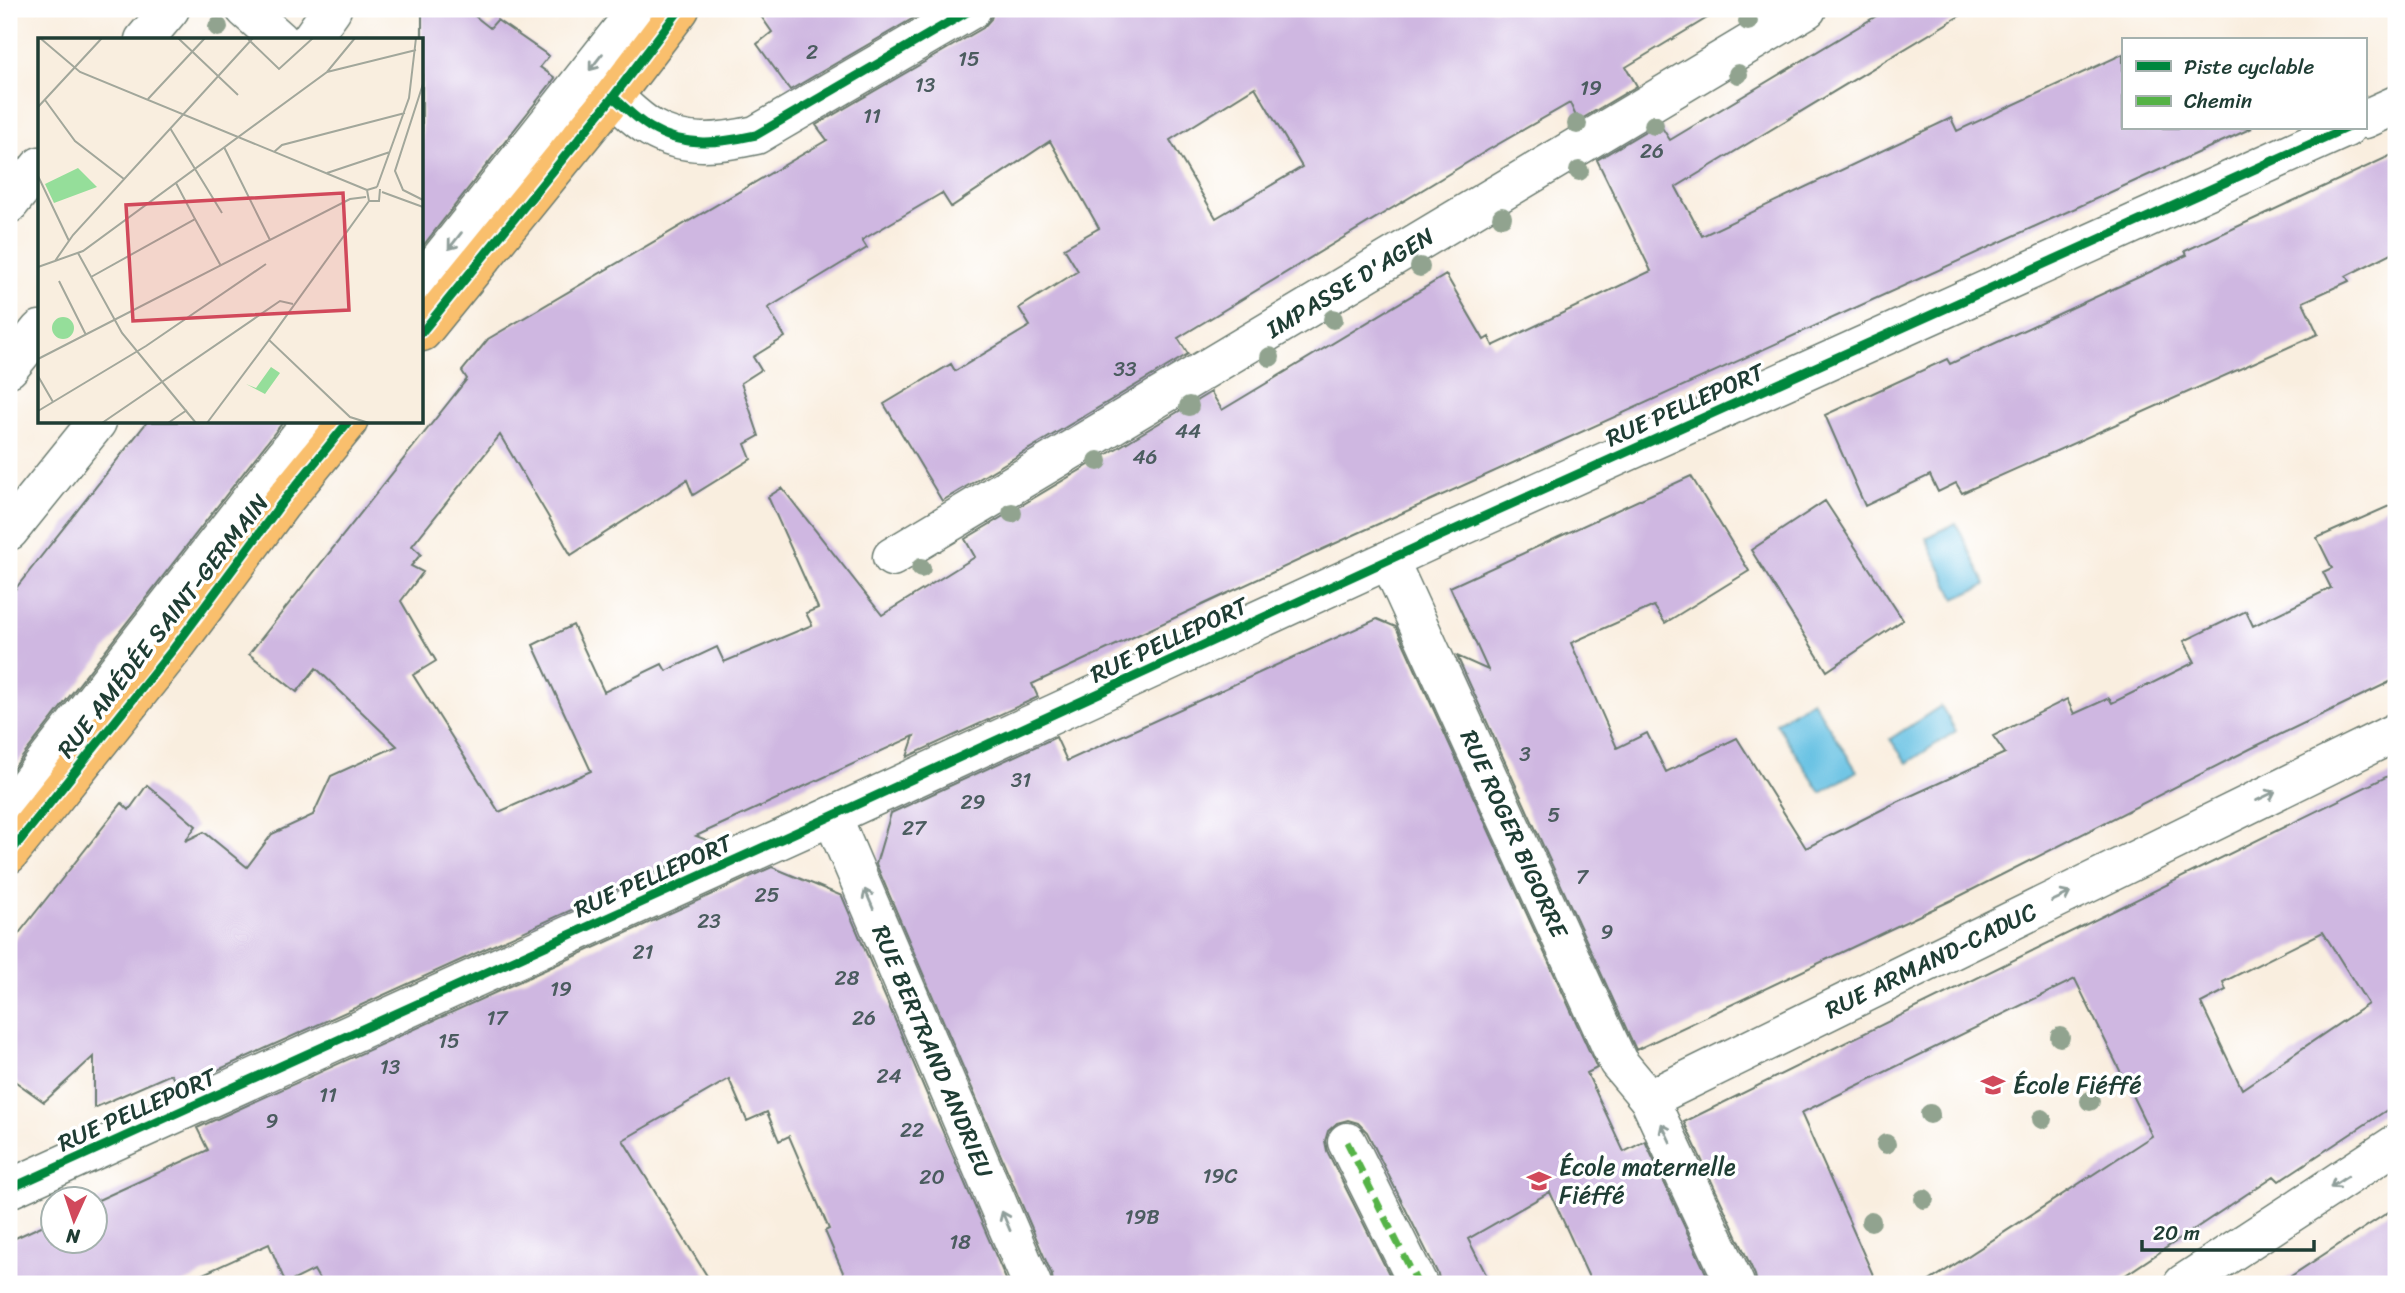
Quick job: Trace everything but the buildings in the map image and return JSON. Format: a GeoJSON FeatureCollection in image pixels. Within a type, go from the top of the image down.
{"type":"FeatureCollection","features":[{"type":"Feature","properties":{"kind":"main road"},"geometry":{"type":"LineString","coordinates":[[424,330],[613,97],[680,9]]}},
{"type":"Feature","properties":{"kind":"main road","name":"RUE AMÉDÉE SAINT-GERMAIN"},"geometry":{"type":"LineString","coordinates":[[9,854],[174,648],[281,504],[346,424]]}},
{"type":"Feature","properties":{"kind":"street"},"geometry":{"type":"LineString","coordinates":[[146,38],[170,9]]}},
{"type":"Feature","properties":{"kind":"street"},"geometry":{"type":"LineString","coordinates":[[245,9],[278,38]]}},
{"type":"Feature","properties":{"kind":"street"},"geometry":{"type":"LineString","coordinates":[[311,38],[332,9]]}},
{"type":"Feature","properties":{"kind":"street"},"geometry":{"type":"LineString","coordinates":[[424,279],[638,9]]}},
{"type":"Feature","properties":{"kind":"street"},"geometry":{"type":"LineString","coordinates":[[613,97],[651,128],[685,142],[720,143],[756,135],[972,9]]}},
{"type":"Feature","properties":{"kind":"street","name":"IMPASSE D'AGEN"},"geometry":{"type":"LineString","coordinates":[[892,557],[1807,9]]}},
{"type":"Feature","properties":{"kind":"street"},"geometry":{"type":"LineString","coordinates":[[2366,119],[2396,105]]}},
{"type":"Feature","properties":{"kind":"street","name":"RUE PELLEPORT"},"geometry":{"type":"LineString","coordinates":[[9,1189],[1389,560],[2342,130]]}},
{"type":"Feature","properties":{"kind":"street"},"geometry":{"type":"LineString","coordinates":[[9,204],[38,168]]}},
{"type":"Feature","properties":{"kind":"street"},"geometry":{"type":"LineString","coordinates":[[9,368],[38,332]]}},
{"type":"Feature","properties":{"kind":"street"},"geometry":{"type":"LineString","coordinates":[[9,531],[95,424]]}},
{"type":"Feature","properties":{"kind":"street","name":"RUE AMÉDÉE SAINT-GERMAIN"},"geometry":{"type":"LineString","coordinates":[[9,809],[310,424]]}},
{"type":"Feature","properties":{"kind":"street","name":"RUE ROGER BIGORRE"},"geometry":{"type":"LineString","coordinates":[[1389,560],[1618,1062],[1649,1099]]}},
{"type":"Feature","properties":{"kind":"street","name":"RUE ARMAND-CADUC"},"geometry":{"type":"LineString","coordinates":[[1649,1099],[2396,732]]}},
{"type":"Feature","properties":{"kind":"street","name":"RUE BERTRAND ANDRIEU"},"geometry":{"type":"LineString","coordinates":[[832,816],[1032,1284]]}},
{"type":"Feature","properties":{"kind":"street"},"geometry":{"type":"LineString","coordinates":[[1649,1099],[1735,1284]]}},
{"type":"Feature","properties":{"kind":"street"},"geometry":{"type":"LineString","coordinates":[[1347,1142],[1418,1284]]}},
{"type":"Feature","properties":{"kind":"street"},"geometry":{"type":"LineString","coordinates":[[2183,1284],[2396,1144]]}},
{"type":"Feature","properties":{"kind":"water"},"geometry":{"type":"Polygon","coordinates":[[[1956,523],[1986,585],[1955,599],[1926,538],[1956,523]]]}},
{"type":"Feature","properties":{"kind":"water"},"geometry":{"type":"Polygon","coordinates":[[[1812,700],[1857,771],[1821,793],[1776,723],[1812,700]]]}},
{"type":"Feature","properties":{"kind":"water"},"geometry":{"type":"Polygon","coordinates":[[[1941,706],[1956,731],[1907,763],[1890,739],[1941,706]]]}},
{"type":"Feature","properties":{"kind":"marked path"},"geometry":{"type":"LineString","coordinates":[[1347,1142],[1418,1284]]}},
{"type":"Feature","properties":{"kind":"cycle path"},"geometry":{"type":"LineString","coordinates":[[424,330],[613,97],[680,9]]}},
{"type":"Feature","properties":{"kind":"cycle path"},"geometry":{"type":"LineString","coordinates":[[613,97],[646,125],[677,139],[716,142],[756,135],[972,9]]}},
{"type":"Feature","properties":{"kind":"cycle path"},"geometry":{"type":"LineString","coordinates":[[9,1189],[832,816],[1436,538],[2342,130]]}},
{"type":"Feature","properties":{"kind":"cycle path"},"geometry":{"type":"LineString","coordinates":[[9,854],[174,648],[281,504],[346,424]]}},
{"type":"Feature","properties":{"kind":"place","name":"École Fiéffé"},"geometry":{"type":"Point","coordinates":[1993,1085]}},
{"type":"Feature","properties":{"kind":"place","name":"École maternelle Fiéffé"},"geometry":{"type":"Point","coordinates":[1539,1181]}}]}
